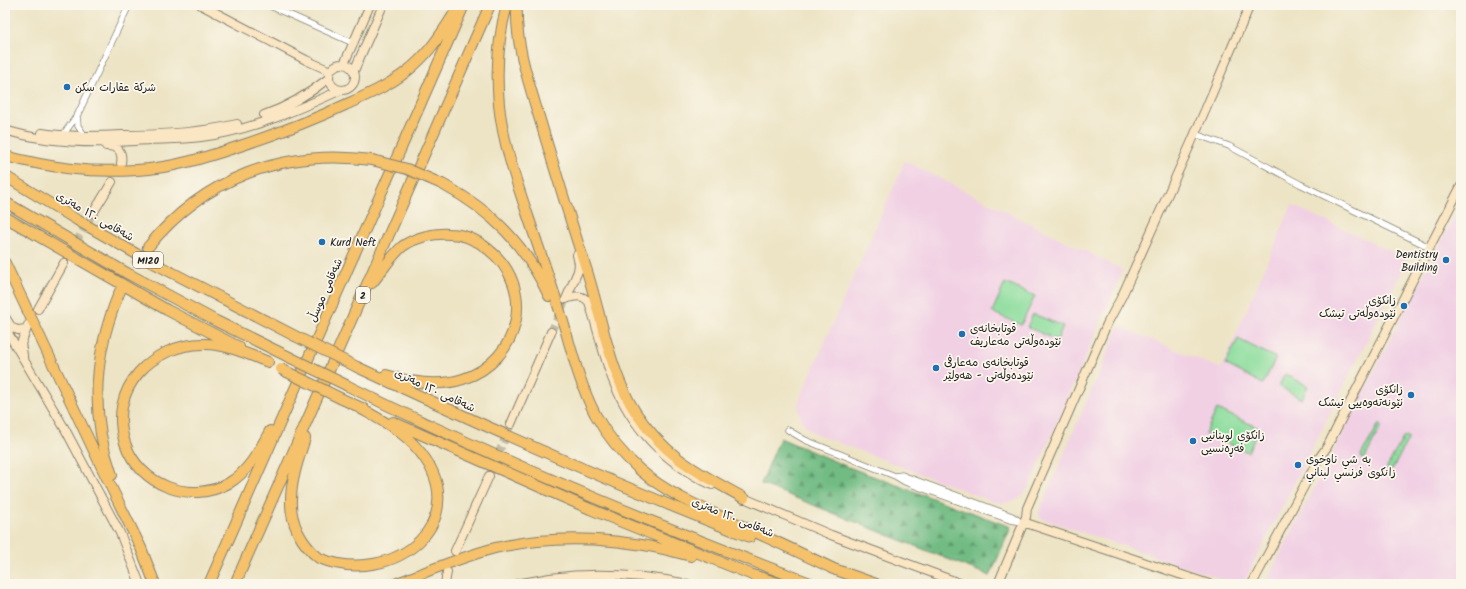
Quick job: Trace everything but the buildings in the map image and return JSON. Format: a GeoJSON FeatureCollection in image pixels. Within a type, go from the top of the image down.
{"type":"FeatureCollection","features":[{"type":"Feature","properties":{"kind":"highway"},"geometry":{"type":"LineString","coordinates":[[5,156],[64,169],[97,171],[139,170],[174,165],[208,157],[316,118],[394,80],[406,72],[428,52],[441,35],[459,5]]}},
{"type":"Feature","properties":{"kind":"highway","name":"شەقامی موسڵ"},"geometry":{"type":"LineString","coordinates":[[209,584],[464,5]]}},
{"type":"Feature","properties":{"kind":"highway","name":"2"},"geometry":{"type":"LineString","coordinates":[[236,584],[490,5]]}},
{"type":"Feature","properties":{"kind":"highway"},"geometry":{"type":"LineString","coordinates":[[507,5],[499,51],[498,80],[504,134],[519,189],[585,392],[603,428],[612,441],[641,470],[656,482],[693,504],[836,570]]}},
{"type":"Feature","properties":{"kind":"highway"},"geometry":{"type":"LineString","coordinates":[[517,5],[517,26],[521,54],[616,371],[625,393],[636,413],[661,444],[680,461],[704,477],[744,498]]}},
{"type":"Feature","properties":{"kind":"highway"},"geometry":{"type":"LineString","coordinates":[[148,247],[171,221],[192,204],[219,186],[247,173],[279,163],[316,158],[352,158],[372,160],[407,169],[442,184],[474,203],[492,217],[525,253],[541,279],[573,355]]}},
{"type":"Feature","properties":{"kind":"highway","name":"شەقامی ١٢٠ مەتری"},"geometry":{"type":"LineString","coordinates":[[5,176],[140,256],[357,367],[595,474],[714,523],[876,584]]}},
{"type":"Feature","properties":{"kind":"highway","name":"M120"},"geometry":{"type":"LineString","coordinates":[[5,202],[125,272],[216,321],[348,386],[454,436],[600,500],[813,584]]}},
{"type":"Feature","properties":{"kind":"highway"},"geometry":{"type":"LineString","coordinates":[[5,217],[168,310],[358,407],[597,512],[755,576]]}},
{"type":"Feature","properties":{"kind":"highway"},"geometry":{"type":"LineString","coordinates":[[357,367],[395,378],[419,382],[444,383],[464,379],[483,369],[498,356],[512,334],[518,306],[510,275],[499,259],[473,239],[452,234],[431,235],[404,246],[362,296]]}},
{"type":"Feature","properties":{"kind":"highway"},"geometry":{"type":"LineString","coordinates":[[5,263],[132,529],[155,584]]}},
{"type":"Feature","properties":{"kind":"highway"},"geometry":{"type":"LineString","coordinates":[[120,291],[107,324],[100,356],[97,376],[98,414],[106,456],[132,529]]}},
{"type":"Feature","properties":{"kind":"highway"},"geometry":{"type":"LineString","coordinates":[[268,362],[222,346],[203,344],[179,347],[160,355],[148,363],[133,379],[128,390],[121,418],[125,443],[137,465],[159,484],[180,491],[199,492],[229,483],[242,473],[254,460],[294,392]]}},
{"type":"Feature","properties":{"kind":"highway"},"geometry":{"type":"LineString","coordinates":[[315,401],[292,488],[291,510],[296,528],[304,544],[313,554],[336,568],[358,574],[382,572]]}},
{"type":"Feature","properties":{"kind":"highway"},"geometry":{"type":"LineString","coordinates":[[358,407],[400,432],[415,445],[432,468],[437,484],[439,503],[438,516],[434,529],[428,540],[419,551],[395,568]]}},
{"type":"Feature","properties":{"kind":"highway"},"geometry":{"type":"LineString","coordinates":[[395,584],[450,562],[482,552],[514,545],[566,540],[616,541],[660,548],[781,584]]}},
{"type":"Feature","properties":{"kind":"street"},"geometry":{"type":"LineString","coordinates":[[63,135],[78,114],[129,5]]}},
{"type":"Feature","properties":{"kind":"street"},"geometry":{"type":"LineString","coordinates":[[201,5],[306,60],[329,75],[334,88],[341,90]]}},
{"type":"Feature","properties":{"kind":"street"},"geometry":{"type":"LineString","coordinates":[[268,5],[353,43]]}},
{"type":"Feature","properties":{"kind":"street"},"geometry":{"type":"LineString","coordinates":[[344,64],[370,5]]}},
{"type":"Feature","properties":{"kind":"street"},"geometry":{"type":"LineString","coordinates":[[5,130],[48,139],[100,142],[184,139],[220,134],[268,119],[341,90],[346,90],[353,84],[355,80],[354,71],[382,5]]}},
{"type":"Feature","properties":{"kind":"street"},"geometry":{"type":"LineString","coordinates":[[998,584],[1022,520],[1031,510],[1055,450],[1112,325],[1122,296],[1250,5]]}},
{"type":"Feature","properties":{"kind":"street"},"geometry":{"type":"LineString","coordinates":[[5,125],[63,135],[85,136],[186,133],[219,128],[243,123],[299,99],[317,88],[336,65],[344,64],[354,71]]}},
{"type":"Feature","properties":{"kind":"street"},"geometry":{"type":"LineString","coordinates":[[78,114],[78,126],[85,136]]}},
{"type":"Feature","properties":{"kind":"street"},"geometry":{"type":"LineString","coordinates":[[1194,134],[1229,146],[1300,184],[1425,245]]}},
{"type":"Feature","properties":{"kind":"street"},"geometry":{"type":"LineString","coordinates":[[100,142],[105,145],[118,148],[121,153],[121,163]]}},
{"type":"Feature","properties":{"kind":"street"},"geometry":{"type":"LineString","coordinates":[[1252,584],[1319,458],[1323,445],[1425,245],[1461,181]]}},
{"type":"Feature","properties":{"kind":"street"},"geometry":{"type":"LineString","coordinates":[[93,213],[112,182]]}},
{"type":"Feature","properties":{"kind":"street"},"geometry":{"type":"LineString","coordinates":[[1319,458],[1328,447],[1461,186]]}},
{"type":"Feature","properties":{"kind":"street"},"geometry":{"type":"LineString","coordinates":[[570,221],[580,264],[566,299],[578,296],[583,297],[589,302],[617,390],[631,416],[647,437],[667,457],[689,474],[720,489],[838,538],[962,584]]}},
{"type":"Feature","properties":{"kind":"street"},"geometry":{"type":"LineString","coordinates":[[38,309],[64,263]]}},
{"type":"Feature","properties":{"kind":"street"},"geometry":{"type":"LineString","coordinates":[[5,317],[12,328],[18,330],[27,327],[21,344],[23,356]]}},
{"type":"Feature","properties":{"kind":"street"},"geometry":{"type":"LineString","coordinates":[[5,328],[65,429],[120,533],[140,584]]}},
{"type":"Feature","properties":{"kind":"street"},"geometry":{"type":"LineString","coordinates":[[511,424],[551,332]]}},
{"type":"Feature","properties":{"kind":"street"},"geometry":{"type":"LineString","coordinates":[[788,430],[805,440],[895,476],[905,482],[1010,520],[1022,520],[1209,584]]}},
{"type":"Feature","properties":{"kind":"street"},"geometry":{"type":"LineString","coordinates":[[455,551],[488,476]]}},
{"type":"Feature","properties":{"kind":"street"},"geometry":{"type":"LineString","coordinates":[[445,584],[447,572]]}},
{"type":"Feature","properties":{"kind":"street"},"geometry":{"type":"LineString","coordinates":[[520,584],[552,578],[604,575],[658,579],[688,584]]}},
{"type":"Feature","properties":{"kind":"shaded area","name":"قوتابخانەی نێودەوڵەتی مەعاریف"},"geometry":{"type":"Polygon","coordinates":[[[905,161],[1123,270],[1029,487],[1014,501],[1004,503],[994,502],[821,436],[809,430],[801,420],[798,406],[800,398],[905,161]]]}},
{"type":"Feature","properties":{"kind":"shaded area","name":"زانکۆی نێونەتەوەییی تیشک"},"geometry":{"type":"Polygon","coordinates":[[[1461,203],[1461,584],[1265,584],[1398,324],[1461,203]]]}},
{"type":"Feature","properties":{"kind":"shaded area","name":"زانکۆی لوبنانیی فەڕەنسیی"},"geometry":{"type":"Polygon","coordinates":[[[1292,205],[1403,257],[1406,260],[1406,264],[1244,582],[1242,584],[1237,584],[1043,519],[1039,515],[1039,512],[1119,326],[1221,369],[1292,205]]]}},
{"type":"Feature","properties":{"kind":"green space"},"geometry":{"type":"Polygon","coordinates":[[[1005,283],[1035,296],[1021,325],[992,312],[1005,283]]]}},
{"type":"Feature","properties":{"kind":"green space"},"geometry":{"type":"Polygon","coordinates":[[[1033,314],[1063,326],[1057,340],[1027,327],[1033,314]]]}},
{"type":"Feature","properties":{"kind":"green space"},"geometry":{"type":"Polygon","coordinates":[[[1238,339],[1276,358],[1263,384],[1225,364],[1238,339]]]}},
{"type":"Feature","properties":{"kind":"green space"},"geometry":{"type":"Polygon","coordinates":[[[1285,374],[1308,386],[1302,399],[1279,386],[1285,374]]]}},
{"type":"Feature","properties":{"kind":"green space"},"geometry":{"type":"Polygon","coordinates":[[[1217,409],[1259,428],[1248,452],[1205,434],[1217,409]]]}},
{"type":"Feature","properties":{"kind":"green space"},"geometry":{"type":"Polygon","coordinates":[[[1379,424],[1381,427],[1365,458],[1362,459],[1361,455],[1379,424]]]}},
{"type":"Feature","properties":{"kind":"green space"},"geometry":{"type":"Polygon","coordinates":[[[1406,436],[1408,440],[1390,472],[1388,471],[1387,467],[1403,438],[1406,436]]]}},
{"type":"Feature","properties":{"kind":"green space"},"geometry":{"type":"Polygon","coordinates":[[[780,438],[848,467],[1011,527],[990,576],[761,484],[780,438]]]}},
{"type":"Feature","properties":{"kind":"tunnel"},"geometry":{"type":"LineString","coordinates":[[64,263],[93,213]]}},
{"type":"Feature","properties":{"kind":"tunnel"},"geometry":{"type":"LineString","coordinates":[[120,291],[127,276],[148,247]]}},
{"type":"Feature","properties":{"kind":"tunnel"},"geometry":{"type":"LineString","coordinates":[[551,332],[566,299]]}},
{"type":"Feature","properties":{"kind":"tunnel"},"geometry":{"type":"LineString","coordinates":[[489,476],[511,424]]}},
{"type":"Feature","properties":{"kind":"place","name":"شركة عقارات سكن"},"geometry":{"type":"Point","coordinates":[67,87]}},
{"type":"Feature","properties":{"kind":"place","name":"Kurd Neft"},"geometry":{"type":"Point","coordinates":[322,242]}},
{"type":"Feature","properties":{"kind":"place","name":"Dentistry Building"},"geometry":{"type":"Point","coordinates":[1446,260]}},
{"type":"Feature","properties":{"kind":"place","name":"زانکۆی نێودەوڵەتی تیشک"},"geometry":{"type":"Point","coordinates":[1404,306]}},
{"type":"Feature","properties":{"kind":"place","name":"قوتابخانەی نێودەوڵەتی مەعاریف"},"geometry":{"type":"Point","coordinates":[962,334]}},
{"type":"Feature","properties":{"kind":"place","name":"قوتابخانەی مەعارفی نێودەوڵەتی - هەولێر"},"geometry":{"type":"Point","coordinates":[936,368]}},
{"type":"Feature","properties":{"kind":"place","name":"زانکۆی نێونەتەوەییی تیشک"},"geometry":{"type":"Point","coordinates":[1411,395]}},
{"type":"Feature","properties":{"kind":"place","name":"زانکۆی لوبنانیی فەڕەنسیی"},"geometry":{"type":"Point","coordinates":[1193,441]}},
{"type":"Feature","properties":{"kind":"place","name":"به شي ناوخوى زانكوى فرنسي لبناني"},"geometry":{"type":"Point","coordinates":[1298,465]}}]}
